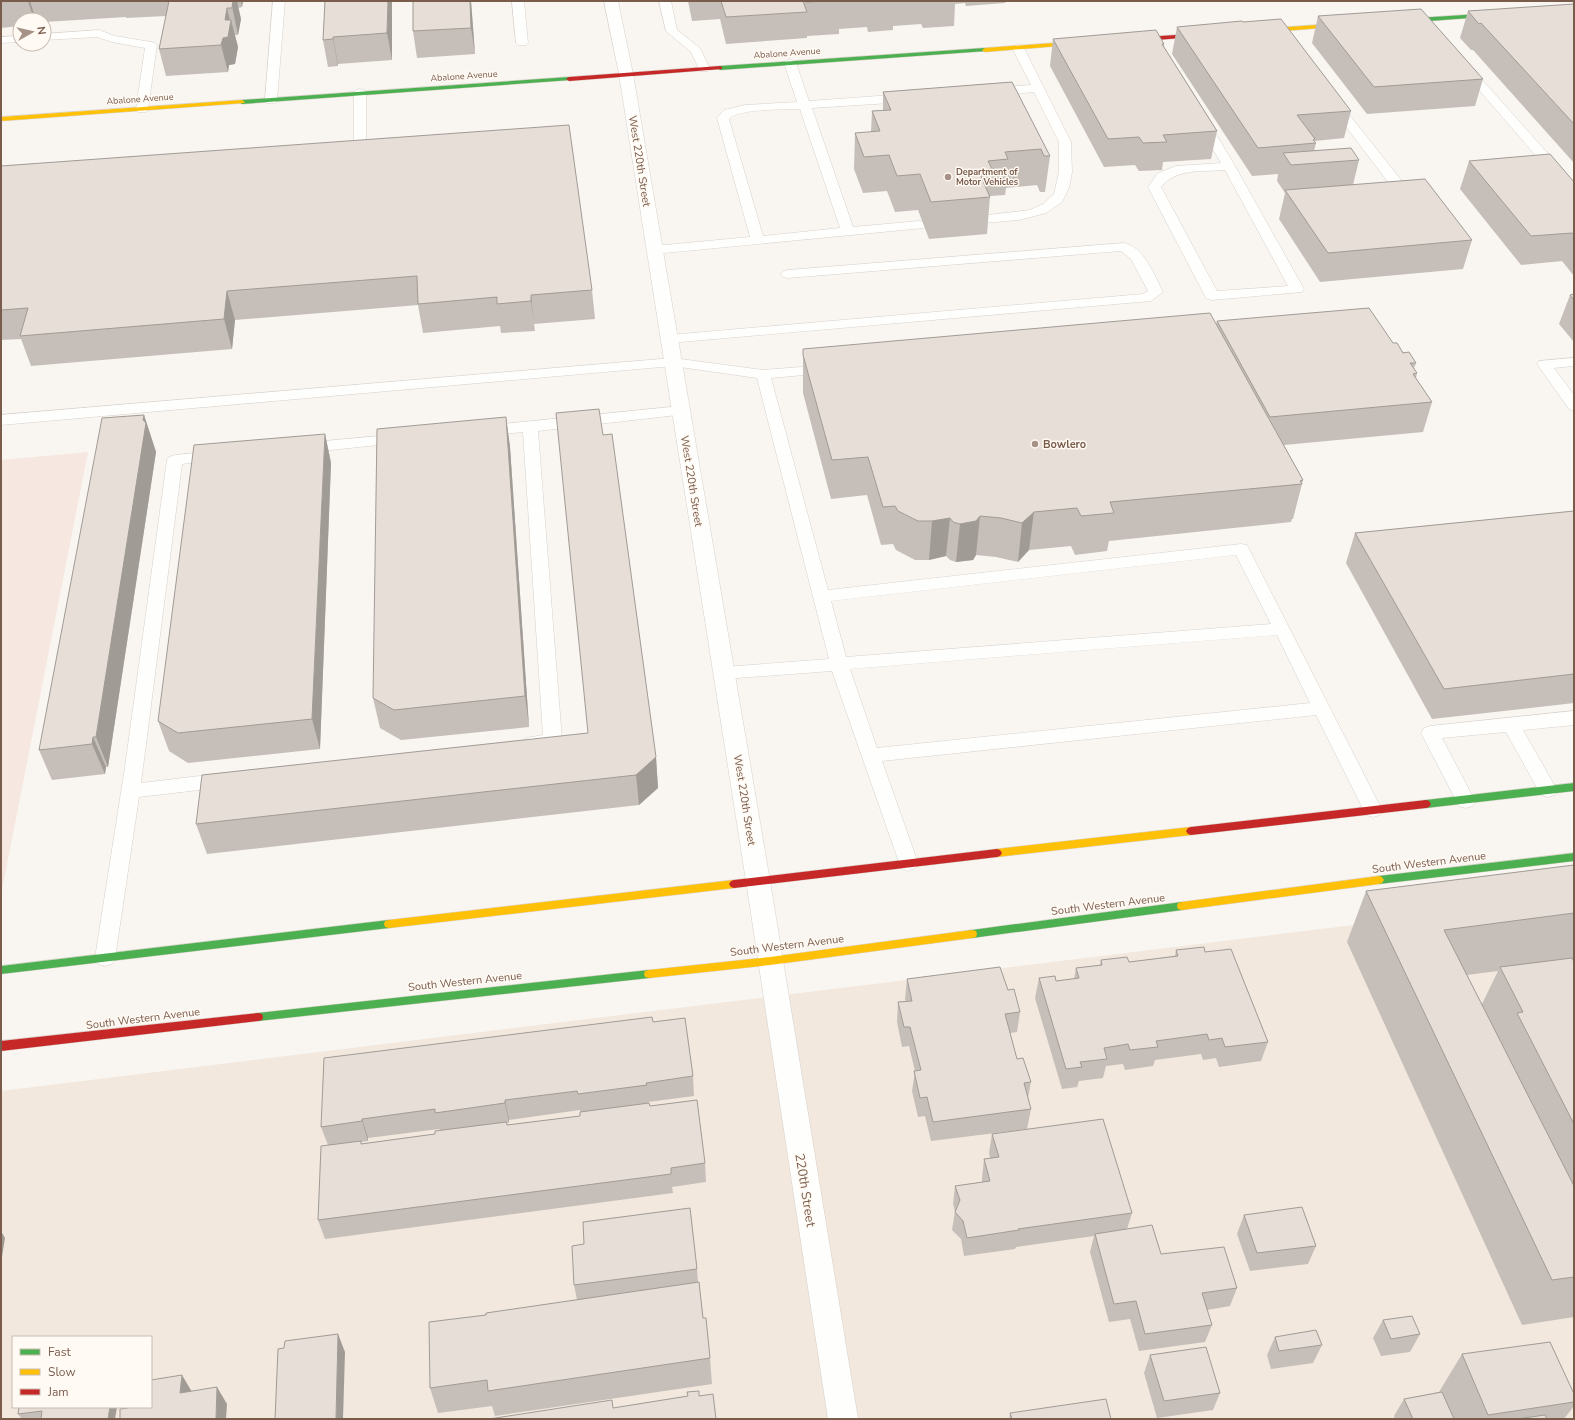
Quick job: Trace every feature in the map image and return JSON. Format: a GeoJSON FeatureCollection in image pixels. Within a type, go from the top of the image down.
{"type":"FeatureCollection","features":[{"type":"Feature","properties":{"kind":"main road"},"geometry":{"type":"LineString","coordinates":[[1392,22],[1502,14]]}},
{"type":"Feature","properties":{"kind":"main road"},"geometry":{"type":"LineString","coordinates":[[1246,32],[1281,35],[1354,25]]}},
{"type":"Feature","properties":{"kind":"main road"},"geometry":{"type":"LineString","coordinates":[[1120,41],[1154,44],[1214,34]]}},
{"type":"Feature","properties":{"kind":"main road","name":"Abalone Avenue"},"geometry":{"type":"LineString","coordinates":[[1,119],[626,74],[1088,43]]}},
{"type":"Feature","properties":{"kind":"main road"},"geometry":{"type":"LineString","coordinates":[[1,970],[758,880],[1574,788]]}},
{"type":"Feature","properties":{"kind":"main road","name":"South Western Avenue"},"geometry":{"type":"LineString","coordinates":[[1,1046],[484,991],[770,961],[1385,879],[1574,857]]}},
{"type":"Feature","properties":{"kind":"street","name":"West 220th Street"},"geometry":{"type":"LineString","coordinates":[[611,1],[626,74],[770,961]]}},
{"type":"Feature","properties":{"kind":"street","name":"220th Street"},"geometry":{"type":"LineString","coordinates":[[770,961],[843,1419]]}},
{"type":"Feature","properties":{"kind":"lane"},"geometry":{"type":"LineString","coordinates":[[271,100],[278,1]]}},
{"type":"Feature","properties":{"kind":"lane"},"geometry":{"type":"LineString","coordinates":[[518,1],[522,43]]}},
{"type":"Feature","properties":{"kind":"lane"},"geometry":{"type":"LineString","coordinates":[[665,1],[672,31],[696,50],[704,69]]}},
{"type":"Feature","properties":{"kind":"lane"},"geometry":{"type":"LineString","coordinates":[[1423,20],[1431,29]]}},
{"type":"Feature","properties":{"kind":"lane"},"geometry":{"type":"LineString","coordinates":[[52,36],[99,33],[112,38],[151,45],[142,109]]}},
{"type":"Feature","properties":{"kind":"lane"},"geometry":{"type":"LineString","coordinates":[[1,40],[12,39]]}},
{"type":"Feature","properties":{"kind":"lane"},"geometry":{"type":"LineString","coordinates":[[984,219],[1030,214],[1047,208],[1058,198],[1063,183],[1067,157],[1065,142],[1018,48]]}},
{"type":"Feature","properties":{"kind":"lane"},"geometry":{"type":"LineString","coordinates":[[1458,59],[1574,191]]}},
{"type":"Feature","properties":{"kind":"lane"},"geometry":{"type":"LineString","coordinates":[[790,63],[848,232]]}},
{"type":"Feature","properties":{"kind":"lane"},"geometry":{"type":"LineString","coordinates":[[984,92],[1038,88]]}},
{"type":"Feature","properties":{"kind":"lane"},"geometry":{"type":"LineString","coordinates":[[1324,89],[1396,183]]}},
{"type":"Feature","properties":{"kind":"lane"},"geometry":{"type":"LineString","coordinates":[[360,93],[360,144]]}},
{"type":"Feature","properties":{"kind":"lane"},"geometry":{"type":"LineString","coordinates":[[758,240],[723,118],[728,113],[736,110],[921,97]]}},
{"type":"Feature","properties":{"kind":"lane"},"geometry":{"type":"LineString","coordinates":[[1197,114],[1229,166],[1297,289],[1212,296],[1154,188],[1163,176],[1180,169],[1229,166]]}},
{"type":"Feature","properties":{"kind":"lane"},"geometry":{"type":"LineString","coordinates":[[344,145],[376,143]]}},
{"type":"Feature","properties":{"kind":"lane"},"geometry":{"type":"LineString","coordinates":[[654,250],[919,225]]}},
{"type":"Feature","properties":{"kind":"lane"},"geometry":{"type":"LineString","coordinates":[[669,339],[1146,298],[1156,292],[1137,257],[1124,247],[788,274]]}},
{"type":"Feature","properties":{"kind":"lane"},"geometry":{"type":"LineString","coordinates":[[1,420],[673,362],[763,374],[842,367]]}},
{"type":"Feature","properties":{"kind":"lane"},"geometry":{"type":"LineString","coordinates":[[1574,362],[1544,364],[1574,406]]}},
{"type":"Feature","properties":{"kind":"lane"},"geometry":{"type":"LineString","coordinates":[[763,374],[839,664],[908,863]]}},
{"type":"Feature","properties":{"kind":"lane"},"geometry":{"type":"LineString","coordinates":[[467,433],[681,411]]}},
{"type":"Feature","properties":{"kind":"lane"},"geometry":{"type":"LineString","coordinates":[[514,745],[554,740],[530,427]]}},
{"type":"Feature","properties":{"kind":"lane"},"geometry":{"type":"LineString","coordinates":[[285,450],[420,437]]}},
{"type":"Feature","properties":{"kind":"lane"},"geometry":{"type":"LineString","coordinates":[[105,958],[130,791],[175,460],[230,455]]}},
{"type":"Feature","properties":{"kind":"lane"},"geometry":{"type":"LineString","coordinates":[[822,596],[1241,548],[1373,810]]}},
{"type":"Feature","properties":{"kind":"lane"},"geometry":{"type":"LineString","coordinates":[[724,673],[1282,629]]}},
{"type":"Feature","properties":{"kind":"lane"},"geometry":{"type":"LineString","coordinates":[[871,755],[1321,708]]}},
{"type":"Feature","properties":{"kind":"lane"},"geometry":{"type":"LineString","coordinates":[[1466,800],[1430,733],[1574,718]]}},
{"type":"Feature","properties":{"kind":"lane"},"geometry":{"type":"LineString","coordinates":[[1511,725],[1548,790]]}},
{"type":"Feature","properties":{"kind":"lane"},"geometry":{"type":"LineString","coordinates":[[130,791],[242,778]]}},
{"type":"Feature","properties":{"kind":"shaded area"},"geometry":{"type":"Polygon","coordinates":[[[88,452],[1,895],[1,460],[88,452]]]}},
{"type":"Feature","properties":{"kind":"shaded area"},"geometry":{"type":"Polygon","coordinates":[[[1574,898],[1574,1419],[1,1419],[1,1091],[1574,898]]]}},
{"type":"Feature","properties":{"kind":"building"},"geometry":{"type":"Polygon","coordinates":[[[169,1],[233,1],[232,8],[227,8],[225,20],[231,20],[228,37],[223,38],[221,45],[159,49],[169,1]]]}},
{"type":"Feature","properties":{"kind":"building"},"geometry":{"type":"Polygon","coordinates":[[[325,1],[388,1],[387,33],[333,37],[333,39],[323,40],[325,1]]]}},
{"type":"Feature","properties":{"kind":"building"},"geometry":{"type":"Polygon","coordinates":[[[413,1],[470,1],[471,28],[413,31],[413,1]]]}},
{"type":"Feature","properties":{"kind":"building"},"geometry":{"type":"Polygon","coordinates":[[[721,1],[803,1],[807,12],[726,17],[721,1]]]}},
{"type":"Feature","properties":{"kind":"building"},"geometry":{"type":"Polygon","coordinates":[[[1574,4],[1574,124],[1481,23],[1479,24],[1468,11],[1574,4]]]}},
{"type":"Feature","properties":{"kind":"building"},"geometry":{"type":"Polygon","coordinates":[[[1421,9],[1483,79],[1374,87],[1318,16],[1421,9]]]}},
{"type":"Feature","properties":{"kind":"building"},"geometry":{"type":"Polygon","coordinates":[[[1281,19],[1351,111],[1297,115],[1315,139],[1313,140],[1316,143],[1258,148],[1177,27],[1281,19]]]}},
{"type":"Feature","properties":{"kind":"building"},"geometry":{"type":"Polygon","coordinates":[[[1156,30],[1164,44],[1162,44],[1217,131],[1163,135],[1167,142],[1143,143],[1139,137],[1108,139],[1053,39],[1156,30]]]}},
{"type":"Feature","properties":{"kind":"building"},"geometry":{"type":"Polygon","coordinates":[[[1012,82],[1050,156],[1044,156],[1041,149],[1005,152],[1008,159],[988,161],[992,169],[978,170],[990,197],[931,202],[920,174],[897,176],[889,155],[864,157],[855,133],[880,131],[872,111],[891,110],[883,92],[1012,82]]]}},
{"type":"Feature","properties":{"kind":"building"},"geometry":{"type":"Polygon","coordinates":[[[569,125],[592,290],[531,295],[531,301],[497,304],[497,297],[418,304],[417,276],[227,291],[224,319],[20,336],[28,308],[1,310],[1,166],[569,125]]]}},
{"type":"Feature","properties":{"kind":"building"},"geometry":{"type":"Polygon","coordinates":[[[1351,148],[1359,160],[1291,165],[1283,153],[1351,148]]]}},
{"type":"Feature","properties":{"kind":"building"},"geometry":{"type":"Polygon","coordinates":[[[1550,154],[1574,182],[1574,235],[1572,233],[1531,236],[1469,161],[1550,154]]]}},
{"type":"Feature","properties":{"kind":"building"},"geometry":{"type":"Polygon","coordinates":[[[1425,179],[1472,240],[1328,253],[1285,190],[1425,179]]]}},
{"type":"Feature","properties":{"kind":"building"},"geometry":{"type":"Polygon","coordinates":[[[1574,294],[1574,300],[1570,295],[1574,294]]]}},
{"type":"Feature","properties":{"kind":"building"},"geometry":{"type":"Polygon","coordinates":[[[1369,308],[1393,343],[1397,343],[1403,353],[1409,352],[1416,363],[1410,363],[1417,373],[1413,374],[1432,402],[1270,417],[1217,321],[1369,308]]]}},
{"type":"Feature","properties":{"kind":"building","name":"Bowlero"},"geometry":{"type":"Polygon","coordinates":[[[1210,313],[1303,480],[1300,481],[1302,484],[1110,502],[1114,513],[1081,516],[1077,508],[1034,512],[1022,523],[1001,518],[980,516],[976,521],[960,524],[953,522],[950,518],[932,521],[918,521],[898,511],[895,506],[883,507],[868,457],[832,460],[803,355],[803,349],[1210,313]]]}},
{"type":"Feature","properties":{"kind":"building"},"geometry":{"type":"Polygon","coordinates":[[[599,409],[603,435],[612,434],[656,757],[636,775],[196,824],[202,775],[588,733],[556,413],[599,409]]]}},
{"type":"Feature","properties":{"kind":"building"},"geometry":{"type":"Polygon","coordinates":[[[144,415],[143,420],[146,423],[96,737],[93,737],[92,744],[39,750],[102,418],[144,415]]]}},
{"type":"Feature","properties":{"kind":"building"},"geometry":{"type":"Polygon","coordinates":[[[506,417],[525,696],[394,710],[373,698],[377,429],[506,417]]]}},
{"type":"Feature","properties":{"kind":"building"},"geometry":{"type":"Polygon","coordinates":[[[325,434],[312,719],[178,733],[158,721],[194,445],[325,434]]]}},
{"type":"Feature","properties":{"kind":"building"},"geometry":{"type":"Polygon","coordinates":[[[1574,511],[1574,674],[1444,689],[1355,533],[1574,511]]]}},
{"type":"Feature","properties":{"kind":"building"},"geometry":{"type":"Polygon","coordinates":[[[1574,865],[1574,913],[1444,930],[1574,1186],[1574,1277],[1552,1280],[1366,891],[1574,865]]]}},
{"type":"Feature","properties":{"kind":"building"},"geometry":{"type":"Polygon","coordinates":[[[1204,947],[1205,952],[1231,949],[1268,1042],[1225,1047],[1222,1038],[1209,1040],[1207,1034],[1156,1041],[1158,1047],[1130,1050],[1128,1044],[1104,1048],[1107,1059],[1080,1062],[1082,1067],[1066,1069],[1039,978],[1055,976],[1056,981],[1079,978],[1076,968],[1102,965],[1101,960],[1127,957],[1129,962],[1178,956],[1176,950],[1204,947]]]}},
{"type":"Feature","properties":{"kind":"building"},"geometry":{"type":"Polygon","coordinates":[[[1572,958],[1574,962],[1574,1124],[1517,1013],[1523,1012],[1500,967],[1572,958]]]}},
{"type":"Feature","properties":{"kind":"building"},"geometry":{"type":"Polygon","coordinates":[[[1000,967],[1008,990],[1014,989],[1020,1012],[1005,1014],[1017,1059],[1023,1058],[1031,1082],[1024,1083],[1031,1109],[933,1122],[927,1097],[920,1098],[914,1071],[921,1070],[910,1027],[904,1027],[898,1002],[912,1001],[907,979],[1000,967]]]}},
{"type":"Feature","properties":{"kind":"building"},"geometry":{"type":"Polygon","coordinates":[[[652,1017],[653,1022],[685,1018],[693,1076],[646,1083],[647,1085],[578,1094],[577,1091],[505,1100],[505,1103],[435,1113],[435,1109],[362,1119],[362,1121],[321,1127],[324,1058],[652,1017]]]}},
{"type":"Feature","properties":{"kind":"building"},"geometry":{"type":"Polygon","coordinates":[[[697,1100],[705,1163],[671,1168],[671,1174],[318,1220],[321,1146],[361,1141],[361,1144],[435,1134],[435,1131],[506,1122],[507,1125],[580,1116],[580,1112],[649,1103],[650,1106],[697,1100]]]}},
{"type":"Feature","properties":{"kind":"building"},"geometry":{"type":"Polygon","coordinates":[[[1103,1119],[1132,1213],[1018,1229],[1019,1230],[967,1238],[963,1221],[955,1212],[960,1200],[955,1186],[990,1181],[984,1159],[999,1157],[992,1134],[1103,1119]]]}},
{"type":"Feature","properties":{"kind":"building"},"geometry":{"type":"Polygon","coordinates":[[[1302,1207],[1316,1246],[1257,1253],[1244,1215],[1302,1207]]]}},
{"type":"Feature","properties":{"kind":"building"},"geometry":{"type":"Polygon","coordinates":[[[690,1208],[697,1269],[574,1285],[572,1246],[584,1244],[583,1222],[690,1208]]]}},
{"type":"Feature","properties":{"kind":"building"},"geometry":{"type":"Polygon","coordinates":[[[1152,1225],[1161,1254],[1224,1247],[1237,1288],[1202,1293],[1212,1325],[1145,1334],[1136,1301],[1114,1304],[1095,1234],[1152,1225]]]}},
{"type":"Feature","properties":{"kind":"building"},"geometry":{"type":"Polygon","coordinates":[[[699,1282],[703,1318],[706,1318],[710,1358],[488,1391],[487,1380],[430,1388],[429,1322],[486,1315],[486,1313],[699,1282]]]}},
{"type":"Feature","properties":{"kind":"building"},"geometry":{"type":"Polygon","coordinates":[[[1412,1316],[1420,1334],[1391,1339],[1383,1320],[1412,1316]]]}},
{"type":"Feature","properties":{"kind":"building"},"geometry":{"type":"Polygon","coordinates":[[[1316,1330],[1322,1345],[1279,1351],[1275,1337],[1316,1330]]]}},
{"type":"Feature","properties":{"kind":"building"},"geometry":{"type":"Polygon","coordinates":[[[338,1334],[336,1419],[275,1419],[278,1349],[284,1348],[285,1341],[338,1334]]]}},
{"type":"Feature","properties":{"kind":"building"},"geometry":{"type":"Polygon","coordinates":[[[1550,1342],[1574,1394],[1574,1402],[1488,1415],[1462,1354],[1550,1342]]]}},
{"type":"Feature","properties":{"kind":"building"},"geometry":{"type":"Polygon","coordinates":[[[1206,1347],[1220,1393],[1164,1401],[1150,1355],[1206,1347]]]}},
{"type":"Feature","properties":{"kind":"building"},"geometry":{"type":"Polygon","coordinates":[[[182,1375],[180,1393],[217,1387],[216,1419],[120,1419],[120,1409],[152,1408],[152,1380],[182,1375]]]}},
{"type":"Feature","properties":{"kind":"building"},"geometry":{"type":"Polygon","coordinates":[[[699,1391],[699,1396],[713,1394],[716,1419],[489,1419],[612,1400],[613,1408],[688,1396],[687,1392],[699,1391]]]}},
{"type":"Feature","properties":{"kind":"building"},"geometry":{"type":"Polygon","coordinates":[[[1442,1392],[1454,1419],[1413,1419],[1404,1399],[1442,1392]]]}},
{"type":"Feature","properties":{"kind":"building"},"geometry":{"type":"Polygon","coordinates":[[[1106,1399],[1111,1419],[1012,1419],[1010,1413],[1106,1399]]]}},
{"type":"Feature","properties":{"kind":"building"},"geometry":{"type":"Polygon","coordinates":[[[19,1408],[110,1408],[108,1419],[41,1419],[42,1411],[18,1414],[19,1408]]]}},
{"type":"Feature","properties":{"kind":"building"},"geometry":{"type":"Polygon","coordinates":[[[1545,1415],[1547,1419],[1517,1419],[1545,1415]]]}},
{"type":"Feature","properties":{"kind":"traffic: fast"},"geometry":{"type":"LineString","coordinates":[[1402,21],[1495,15]]}},
{"type":"Feature","properties":{"kind":"traffic: fast"},"geometry":{"type":"LineString","coordinates":[[720,68],[985,50]]}},
{"type":"Feature","properties":{"kind":"traffic: fast"},"geometry":{"type":"LineString","coordinates":[[242,102],[569,79]]}},
{"type":"Feature","properties":{"kind":"traffic: fast"},"geometry":{"type":"LineString","coordinates":[[1426,804],[1574,787]]}},
{"type":"Feature","properties":{"kind":"traffic: fast"},"geometry":{"type":"LineString","coordinates":[[1379,880],[1574,857]]}},
{"type":"Feature","properties":{"kind":"traffic: fast"},"geometry":{"type":"LineString","coordinates":[[972,934],[1182,906]]}},
{"type":"Feature","properties":{"kind":"traffic: fast"},"geometry":{"type":"LineString","coordinates":[[1,970],[389,924]]}},
{"type":"Feature","properties":{"kind":"traffic: fast"},"geometry":{"type":"LineString","coordinates":[[258,1017],[649,974]]}},
{"type":"Feature","properties":{"kind":"traffic: slow"},"geometry":{"type":"LineString","coordinates":[[1258,31],[1345,25]]}},
{"type":"Feature","properties":{"kind":"traffic: slow"},"geometry":{"type":"LineString","coordinates":[[985,50],[1082,43]]}},
{"type":"Feature","properties":{"kind":"traffic: slow"},"geometry":{"type":"LineString","coordinates":[[1,119],[242,102]]}},
{"type":"Feature","properties":{"kind":"traffic: slow"},"geometry":{"type":"LineString","coordinates":[[997,853],[1191,831]]}},
{"type":"Feature","properties":{"kind":"traffic: slow"},"geometry":{"type":"LineString","coordinates":[[1182,906],[1379,880]]}},
{"type":"Feature","properties":{"kind":"traffic: slow"},"geometry":{"type":"LineString","coordinates":[[389,924],[734,884]]}},
{"type":"Feature","properties":{"kind":"traffic: slow"},"geometry":{"type":"LineString","coordinates":[[649,974],[770,961],[972,934]]}},
{"type":"Feature","properties":{"kind":"traffic: jam"},"geometry":{"type":"LineString","coordinates":[[1130,40],[1206,35]]}},
{"type":"Feature","properties":{"kind":"traffic: jam"},"geometry":{"type":"LineString","coordinates":[[569,79],[720,68]]}},
{"type":"Feature","properties":{"kind":"traffic: jam"},"geometry":{"type":"LineString","coordinates":[[1191,831],[1426,804]]}},
{"type":"Feature","properties":{"kind":"traffic: jam"},"geometry":{"type":"LineString","coordinates":[[734,884],[997,853]]}},
{"type":"Feature","properties":{"kind":"traffic: jam"},"geometry":{"type":"LineString","coordinates":[[1,1046],[258,1017]]}},
{"type":"Feature","properties":{"kind":"place","name":"Department of Motor Vehicles"},"geometry":{"type":"Point","coordinates":[948,177]}},
{"type":"Feature","properties":{"kind":"place","name":"Bowlero"},"geometry":{"type":"Point","coordinates":[1035,444]}}]}
